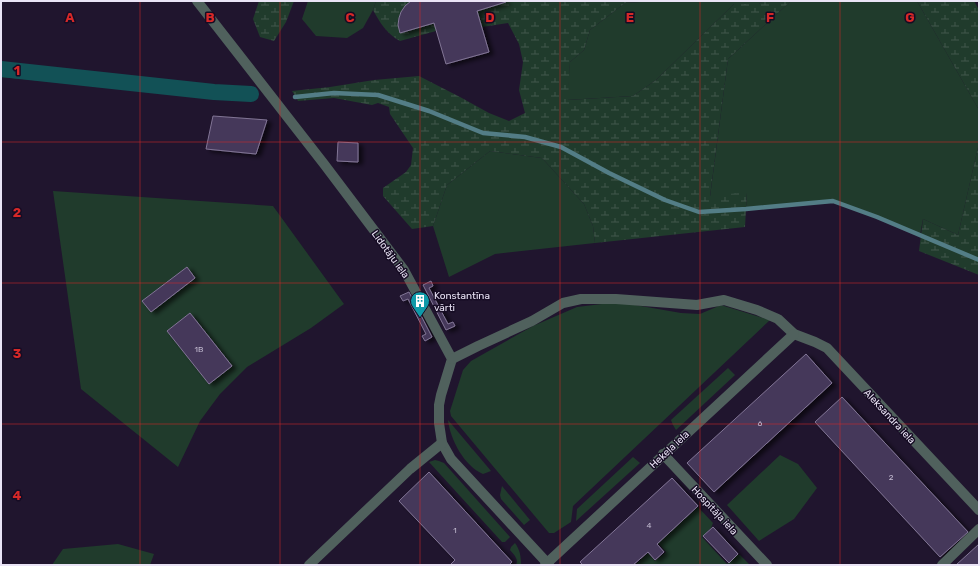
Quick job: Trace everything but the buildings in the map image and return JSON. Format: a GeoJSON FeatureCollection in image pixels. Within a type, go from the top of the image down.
{"type":"FeatureCollection","features":[{"type":"Feature","properties":{"kind":"street","name":"Lidotāju iela"},"geometry":{"type":"LineString","coordinates":[[197,1],[324,164],[404,270],[452,359]]}},
{"type":"Feature","properties":{"kind":"street"},"geometry":{"type":"LineString","coordinates":[[547,564],[451,458],[442,443],[439,423],[439,405],[452,359],[532,321],[562,303],[581,299],[616,299],[697,305],[724,300],[757,310],[778,319],[794,334]]}},
{"type":"Feature","properties":{"kind":"street","name":"Hekeļa iela"},"geometry":{"type":"LineString","coordinates":[[547,564],[794,334]]}},
{"type":"Feature","properties":{"kind":"street","name":"Aleksandra iela"},"geometry":{"type":"LineString","coordinates":[[794,334],[827,348],[979,510]]}},
{"type":"Feature","properties":{"kind":"street"},"geometry":{"type":"LineString","coordinates":[[309,565],[410,469],[442,443]]}},
{"type":"Feature","properties":{"kind":"street","name":"Hospitāļa iela"},"geometry":{"type":"LineString","coordinates":[[664,454],[767,565]]}},
{"type":"Feature","properties":{"kind":"street"},"geometry":{"type":"LineString","coordinates":[[942,565],[979,529]]}},
{"type":"Feature","properties":{"kind":"green space"},"geometry":{"type":"Polygon","coordinates":[[[259,1],[294,1],[286,22],[274,41],[260,37],[253,19],[259,1]]]}},
{"type":"Feature","properties":{"kind":"green space"},"geometry":{"type":"Polygon","coordinates":[[[308,1],[376,1],[373,10],[363,28],[347,38],[316,36],[302,19],[308,1]]]}},
{"type":"Feature","properties":{"kind":"green space"},"geometry":{"type":"Polygon","coordinates":[[[376,1],[411,1],[402,12],[398,25],[434,23],[436,31],[400,41],[384,28],[378,19],[373,10],[376,1]]]}},
{"type":"Feature","properties":{"kind":"green space"},"geometry":{"type":"Polygon","coordinates":[[[506,1],[642,1],[625,3],[590,30],[584,50],[570,62],[568,100],[633,96],[656,80],[734,4],[759,4],[763,1],[791,1],[728,59],[710,196],[747,192],[745,227],[595,243],[593,226],[584,204],[542,158],[490,151],[447,185],[433,226],[412,229],[383,196],[383,188],[406,172],[411,165],[413,148],[390,114],[389,107],[378,103],[372,105],[334,98],[298,101],[292,91],[374,80],[419,76],[489,113],[509,121],[525,113],[519,90],[523,62],[519,44],[508,23],[482,27],[477,11],[506,1]]]}},
{"type":"Feature","properties":{"kind":"green space"},"geometry":{"type":"Polygon","coordinates":[[[642,1],[763,1],[759,4],[734,4],[656,80],[633,96],[567,100],[570,62],[584,50],[590,30],[625,3],[642,1]]]}},
{"type":"Feature","properties":{"kind":"green space"},"geometry":{"type":"Polygon","coordinates":[[[791,1],[917,1],[979,110],[979,143],[958,235],[923,219],[920,235],[833,201],[746,209],[747,193],[710,197],[728,59],[791,1]]]}},
{"type":"Feature","properties":{"kind":"green space"},"geometry":{"type":"Polygon","coordinates":[[[917,1],[974,1],[979,10],[979,110],[917,1]]]}},
{"type":"Feature","properties":{"kind":"green space"},"geometry":{"type":"Polygon","coordinates":[[[1,64],[238,88],[240,93],[230,99],[1,77],[1,64]]]}},
{"type":"Feature","properties":{"kind":"green space"},"geometry":{"type":"Polygon","coordinates":[[[979,143],[979,275],[919,251],[923,219],[958,235],[979,143]]]}},
{"type":"Feature","properties":{"kind":"green space"},"geometry":{"type":"Polygon","coordinates":[[[490,151],[542,158],[584,204],[593,226],[595,243],[495,254],[449,277],[433,226],[447,185],[490,151]]]}},
{"type":"Feature","properties":{"kind":"green space"},"geometry":{"type":"Polygon","coordinates":[[[53,191],[273,206],[344,304],[311,328],[247,367],[220,394],[200,421],[178,467],[81,389],[53,191]],[[187,267],[142,301],[151,312],[195,278],[187,267]],[[190,313],[167,331],[209,384],[232,366],[190,313]]]}},
{"type":"Feature","properties":{"kind":"green space"},"geometry":{"type":"Polygon","coordinates":[[[618,302],[681,313],[700,314],[721,305],[770,320],[573,506],[571,522],[554,533],[549,533],[451,416],[450,411],[463,370],[471,361],[533,326],[577,307],[618,302]]]}},
{"type":"Feature","properties":{"kind":"green space"},"geometry":{"type":"Polygon","coordinates":[[[728,368],[735,375],[676,430],[671,420],[728,368]]]}},
{"type":"Feature","properties":{"kind":"green space"},"geometry":{"type":"Polygon","coordinates":[[[448,420],[491,471],[483,474],[470,465],[464,458],[455,443],[448,420]]]}},
{"type":"Feature","properties":{"kind":"green space"},"geometry":{"type":"Polygon","coordinates":[[[780,455],[798,464],[817,488],[794,519],[759,541],[727,505],[780,455]]]}},
{"type":"Feature","properties":{"kind":"green space"},"geometry":{"type":"Polygon","coordinates":[[[633,457],[640,463],[576,521],[577,509],[633,457]]]}},
{"type":"Feature","properties":{"kind":"green space"},"geometry":{"type":"Polygon","coordinates":[[[435,460],[444,463],[510,537],[505,542],[502,542],[429,462],[435,460]]]}},
{"type":"Feature","properties":{"kind":"green space"},"geometry":{"type":"Polygon","coordinates":[[[502,486],[530,520],[524,525],[501,499],[500,495],[502,486]]]}},
{"type":"Feature","properties":{"kind":"green space"},"geometry":{"type":"Polygon","coordinates":[[[698,507],[713,523],[711,528],[702,537],[727,564],[737,555],[740,555],[750,565],[635,565],[648,553],[655,561],[666,552],[658,543],[698,507]]]}},
{"type":"Feature","properties":{"kind":"green space"},"geometry":{"type":"Polygon","coordinates":[[[515,543],[520,553],[521,565],[516,565],[516,559],[510,550],[515,543]]]}},
{"type":"Feature","properties":{"kind":"green space"},"geometry":{"type":"Polygon","coordinates":[[[118,544],[154,554],[150,565],[52,565],[63,549],[118,544]]]}},
{"type":"Feature","properties":{"kind":"waterway"},"geometry":{"type":"LineString","coordinates":[[1,69],[214,92],[251,94]]}},
{"type":"Feature","properties":{"kind":"waterway"},"geometry":{"type":"LineString","coordinates":[[295,97],[334,93],[378,95],[429,111],[483,133],[525,137],[561,147],[609,173],[665,200],[699,212],[833,201],[877,217],[979,260]]}},
{"type":"Feature","properties":{"kind":"place","name":"Konstantīna vārti"},"geometry":{"type":"Point","coordinates":[420,318]}}]}
